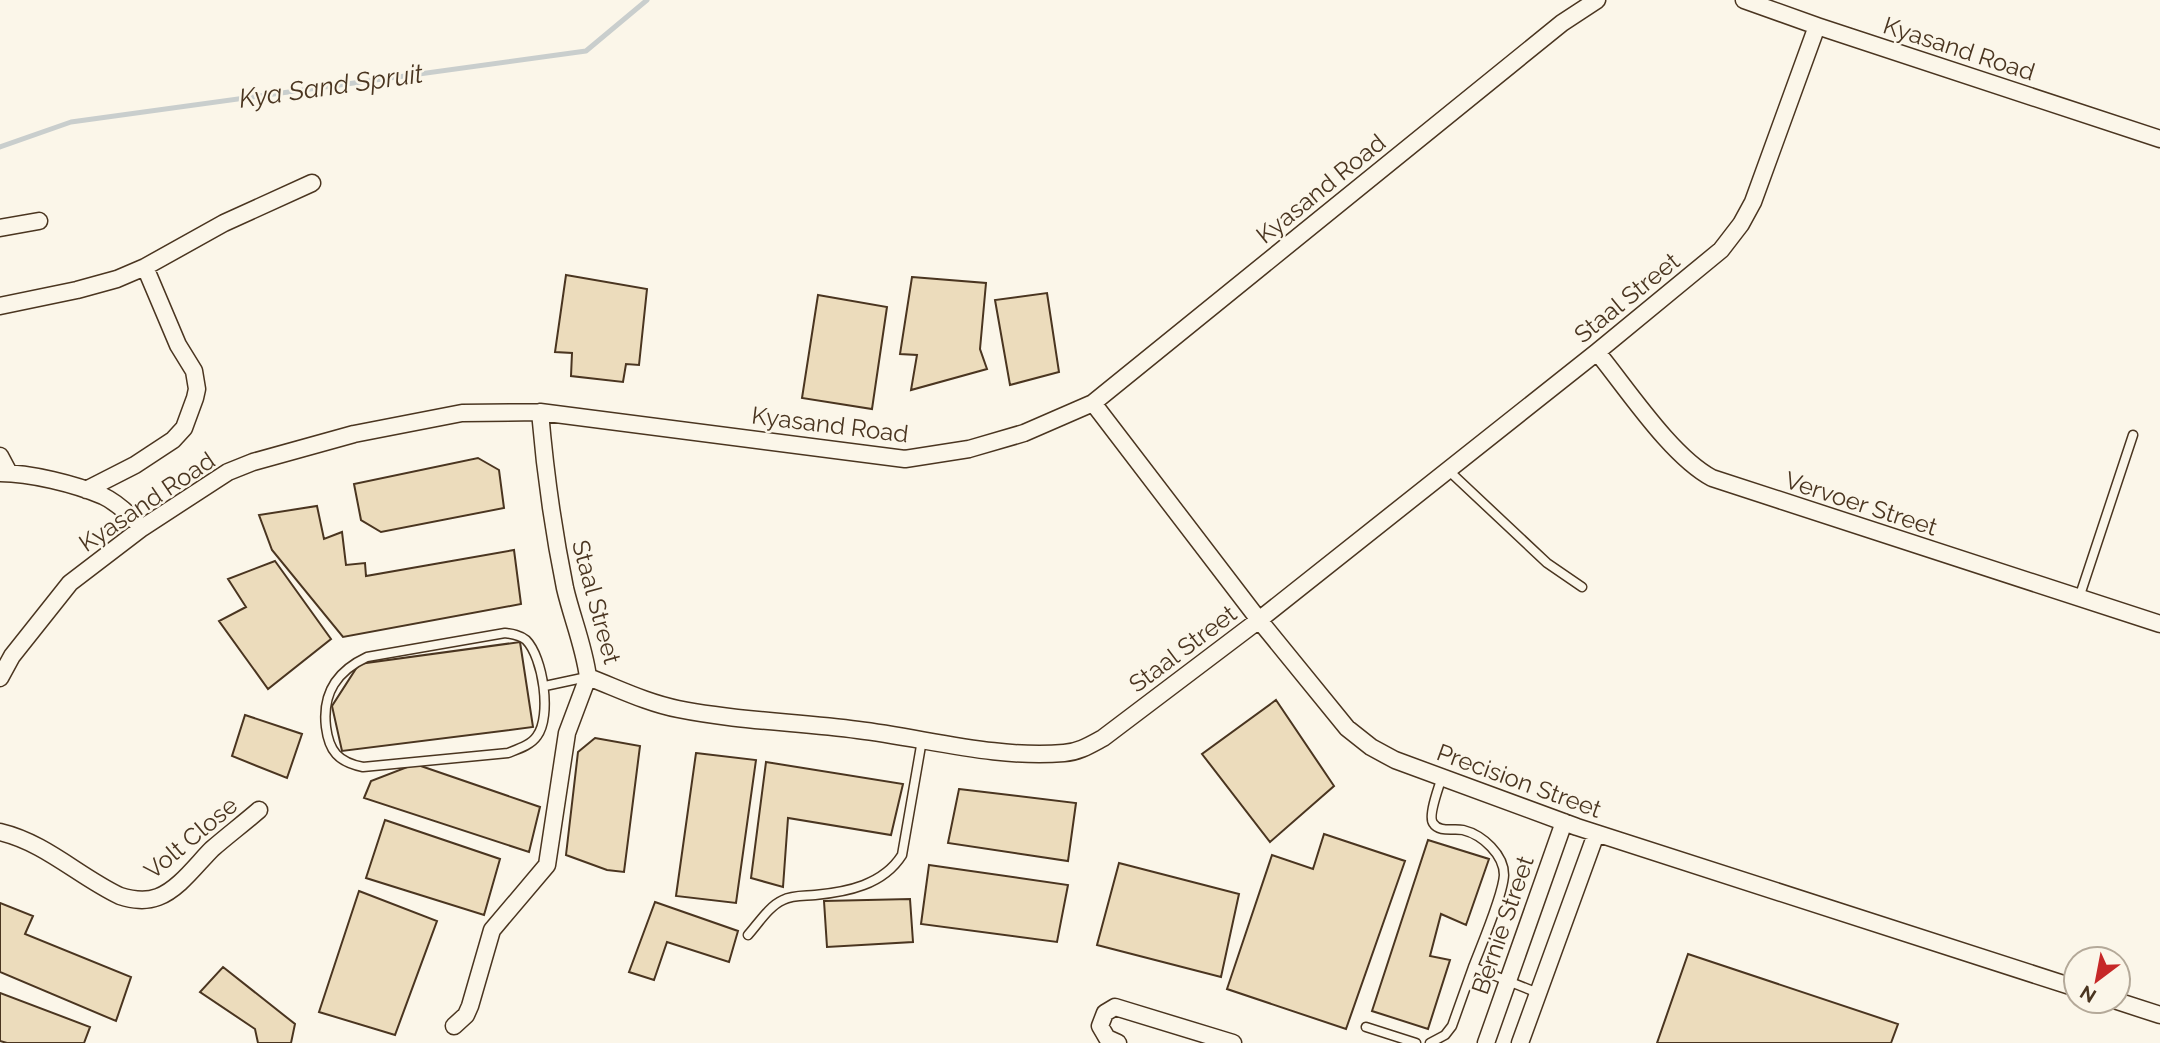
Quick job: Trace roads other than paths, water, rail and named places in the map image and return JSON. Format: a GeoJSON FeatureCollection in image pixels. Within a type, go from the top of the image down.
{"type":"FeatureCollection","features":[{"type":"Feature","properties":{"kind":"street","name":"Kyasand Road"},"geometry":{"type":"LineString","coordinates":[[0,678],[12,656],[70,583],[142,528],[220,477],[253,462],[354,434],[462,413],[540,412],[905,459],[969,449],[1024,433],[1093,403],[1562,23],[1597,0]]}},
{"type":"Feature","properties":{"kind":"street","name":"Kyasand Road"},"geometry":{"type":"LineString","coordinates":[[1744,0],[2160,139]]}},
{"type":"Feature","properties":{"kind":"street","name":"Staal Street"},"geometry":{"type":"LineString","coordinates":[[540,412],[545,481],[556,545],[566,593],[586,658],[587,677],[675,709],[859,730],[980,750],[1045,754],[1080,750],[1103,738],[1259,620],[1597,352],[1721,250],[1741,224],[1765,173],[1816,26]]}},
{"type":"Feature","properties":{"kind":"street"},"geometry":{"type":"LineString","coordinates":[[0,306],[117,279],[145,267],[224,223],[312,183]]}},
{"type":"Feature","properties":{"kind":"street"},"geometry":{"type":"LineString","coordinates":[[0,228],[39,221]]}},
{"type":"Feature","properties":{"kind":"street"},"geometry":{"type":"LineString","coordinates":[[86,491],[135,466],[173,440],[184,428],[195,398],[197,389],[194,371],[178,345],[145,267]]}},
{"type":"Feature","properties":{"kind":"street","name":"Vervoer Street"},"geometry":{"type":"LineString","coordinates":[[1597,352],[1679,453],[1699,471],[1712,478],[2160,624]]}},
{"type":"Feature","properties":{"kind":"street","name":"Precision Street"},"geometry":{"type":"LineString","coordinates":[[1093,403],[1259,620],[1347,728],[1371,747],[1395,760],[1596,834],[2062,984]]}},
{"type":"Feature","properties":{"kind":"street"},"geometry":{"type":"LineString","coordinates":[[0,456],[4,473],[105,497],[142,528]]}},
{"type":"Feature","properties":{"kind":"street"},"geometry":{"type":"LineString","coordinates":[[454,1026],[466,1015],[470,1006],[492,930],[547,865],[567,733],[587,677]]}},
{"type":"Feature","properties":{"kind":"street","name":"Volt Close"},"geometry":{"type":"LineString","coordinates":[[0,832],[43,848],[120,896],[148,900],[160,897],[171,889],[213,848],[259,810]]}},
{"type":"Feature","properties":{"kind":"street","name":"Bernie Street"},"geometry":{"type":"LineString","coordinates":[[1486,1043],[1564,822]]}},
{"type":"Feature","properties":{"kind":"street"},"geometry":{"type":"LineString","coordinates":[[1520,1043],[1596,834]]}},
{"type":"Feature","properties":{"kind":"street"},"geometry":{"type":"LineString","coordinates":[[2132,1006],[2160,1015]]}},
{"type":"Feature","properties":{"kind":"street"},"geometry":{"type":"LineString","coordinates":[[1118,1043],[1107,1038],[1100,1026],[1105,1013],[1115,1007],[1233,1043]]}},
{"type":"Feature","properties":{"kind":"lane"},"geometry":{"type":"LineString","coordinates":[[2079,598],[2133,435]]}},
{"type":"Feature","properties":{"kind":"lane"},"geometry":{"type":"LineString","coordinates":[[1448,470],[1553,568],[1582,587]]}},
{"type":"Feature","properties":{"kind":"lane"},"geometry":{"type":"LineString","coordinates":[[505,633],[518,635],[527,641],[536,654],[545,685],[542,724],[537,736],[509,753],[363,767],[349,764],[334,756],[328,742],[324,711],[327,697],[338,677],[351,664],[367,656],[505,633]]}},
{"type":"Feature","properties":{"kind":"lane"},"geometry":{"type":"LineString","coordinates":[[545,685],[587,677]]}},
{"type":"Feature","properties":{"kind":"lane"},"geometry":{"type":"LineString","coordinates":[[748,935],[777,903],[786,898],[836,893],[859,887],[886,874],[896,865],[902,856],[922,740]]}},
{"type":"Feature","properties":{"kind":"lane"},"geometry":{"type":"LineString","coordinates":[[1430,1043],[1445,1035],[1452,1026],[1502,887],[1503,866],[1492,847],[1465,830],[1441,829],[1434,825],[1433,807],[1442,777]]}},
{"type":"Feature","properties":{"kind":"lane"},"geometry":{"type":"LineString","coordinates":[[1473,967],[1538,993]]}},
{"type":"Feature","properties":{"kind":"lane"},"geometry":{"type":"LineString","coordinates":[[1366,1027],[1416,1043]]}},
{"type":"Feature","properties":{"kind":"waterway","name":"Kya Sand Spruit"},"geometry":{"type":"LineString","coordinates":[[0,147],[71,122],[586,51],[647,0]]}}]}
